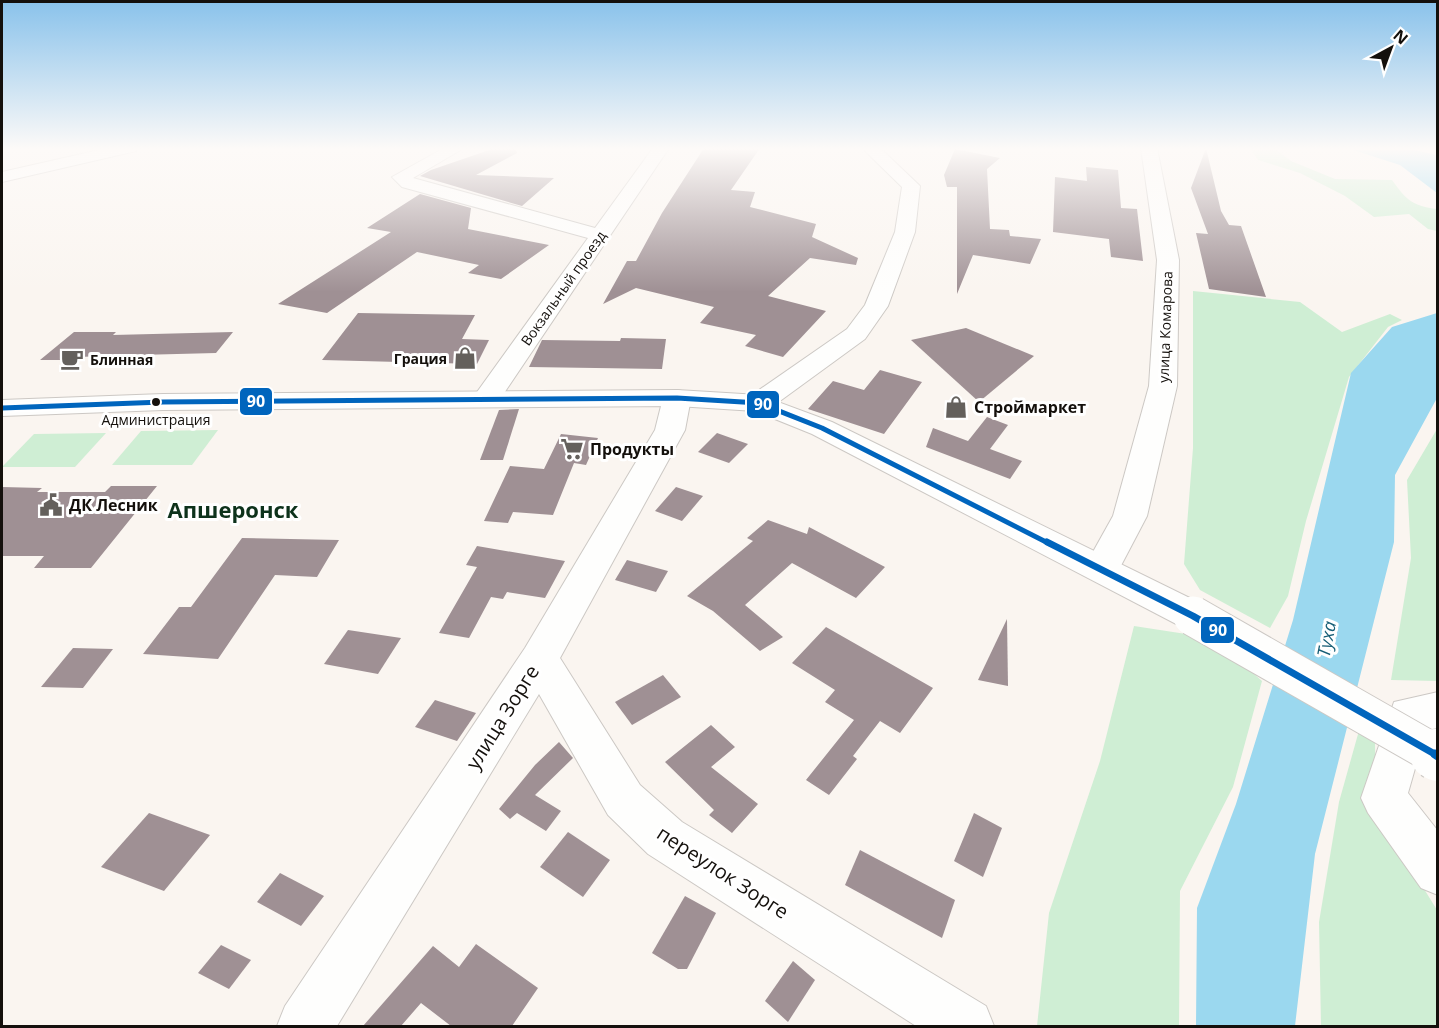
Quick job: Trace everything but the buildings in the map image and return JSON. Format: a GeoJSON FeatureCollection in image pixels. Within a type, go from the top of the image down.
{"type":"FeatureCollection","features":[{"type":"Feature","properties":{"kind":"street"},"geometry":{"type":"LineString","coordinates":[[456,196],[599,235]]}},
{"type":"Feature","properties":{"kind":"street","name":"Вокзальный проезд"},"geometry":{"type":"LineString","coordinates":[[486,399],[627,196]]}},
{"type":"Feature","properties":{"kind":"street"},"geometry":{"type":"LineString","coordinates":[[759,403],[856,334],[876,306],[905,232],[910,196]]}},
{"type":"Feature","properties":{"kind":"street","name":"улица Комарова"},"geometry":{"type":"LineString","coordinates":[[1102,568],[1130,516],[1163,386],[1168,260],[1157,196]]}},
{"type":"Feature","properties":{"kind":"street"},"geometry":{"type":"LineString","coordinates":[[2,408],[163,402],[486,399],[676,398],[759,403],[822,428],[1102,568],[1192,616],[1437,756]]}},
{"type":"Feature","properties":{"kind":"street","name":"улица Зорге"},"geometry":{"type":"LineString","coordinates":[[305,1026],[539,659],[670,430],[676,398]]}},
{"type":"Feature","properties":{"kind":"street","name":"переулок Зорге"},"geometry":{"type":"LineString","coordinates":[[539,659],[624,800],[665,838],[966,1026]]}},
{"type":"Feature","properties":{"kind":"street"},"geometry":{"type":"LineString","coordinates":[[1437,710],[1410,715],[1384,798],[1437,871]]}},
{"type":"Feature","properties":{"kind":"green space"},"geometry":{"type":"Polygon","coordinates":[[[1345,196],[1405,196],[1416,204],[1437,209],[1437,231],[1428,229],[1409,214],[1374,217],[1345,196]]]}},
{"type":"Feature","properties":{"kind":"green space"},"geometry":{"type":"Polygon","coordinates":[[[1193,291],[1300,302],[1342,332],[1390,314],[1402,320],[1388,327],[1349,377],[1306,521],[1288,596],[1270,628],[1200,590],[1184,564],[1193,448],[1193,291]]]}},
{"type":"Feature","properties":{"kind":"green space"},"geometry":{"type":"Polygon","coordinates":[[[1437,429],[1437,681],[1391,680],[1411,558],[1407,480],[1437,429]]]}},
{"type":"Feature","properties":{"kind":"green space"},"geometry":{"type":"Polygon","coordinates":[[[218,430],[192,465],[112,465],[141,431],[218,430]]]}},
{"type":"Feature","properties":{"kind":"green space"},"geometry":{"type":"Polygon","coordinates":[[[106,433],[75,467],[2,467],[34,434],[106,433]]]}},
{"type":"Feature","properties":{"kind":"green space"},"geometry":{"type":"Polygon","coordinates":[[[1134,626],[1186,634],[1219,643],[1262,681],[1233,787],[1180,891],[1179,1026],[1037,1026],[1049,913],[1100,761],[1134,626]]]}},
{"type":"Feature","properties":{"kind":"green space"},"geometry":{"type":"Polygon","coordinates":[[[1360,727],[1375,743],[1376,811],[1437,910],[1437,1026],[1321,1026],[1319,922],[1339,802],[1360,727]]]}},
{"type":"Feature","properties":{"kind":"water","name":"Туха"},"geometry":{"type":"Polygon","coordinates":[[[1437,313],[1437,398],[1395,475],[1394,542],[1315,854],[1295,1026],[1196,1026],[1197,908],[1236,804],[1293,620],[1351,373],[1392,327],[1437,313]]]}},
{"type":"Feature","properties":{"kind":"transit line","name":"90"},"geometry":{"type":"LineString","coordinates":[[2,408],[163,402],[677,398],[759,403],[822,428],[1193,616],[1438,756]]}},
{"type":"Feature","properties":{"kind":"place","name":"Грация"},"geometry":{"type":"Point","coordinates":[465,358]}},
{"type":"Feature","properties":{"kind":"place","name":"Блинная"},"geometry":{"type":"Point","coordinates":[72,359]}},
{"type":"Feature","properties":{"kind":"place","name":"Администрация"},"geometry":{"type":"Point","coordinates":[156,402]}},
{"type":"Feature","properties":{"kind":"place","name":"Строймаркет"},"geometry":{"type":"Point","coordinates":[956,407]}},
{"type":"Feature","properties":{"kind":"place","name":"Продукты"},"geometry":{"type":"Point","coordinates":[572,449]}},
{"type":"Feature","properties":{"kind":"place","name":"ДК Лесник"},"geometry":{"type":"Point","coordinates":[51,505]}},
{"type":"Feature","properties":{"kind":"district","name":"Апшеронск"},"geometry":{"type":"Point","coordinates":[233,509]}}]}
